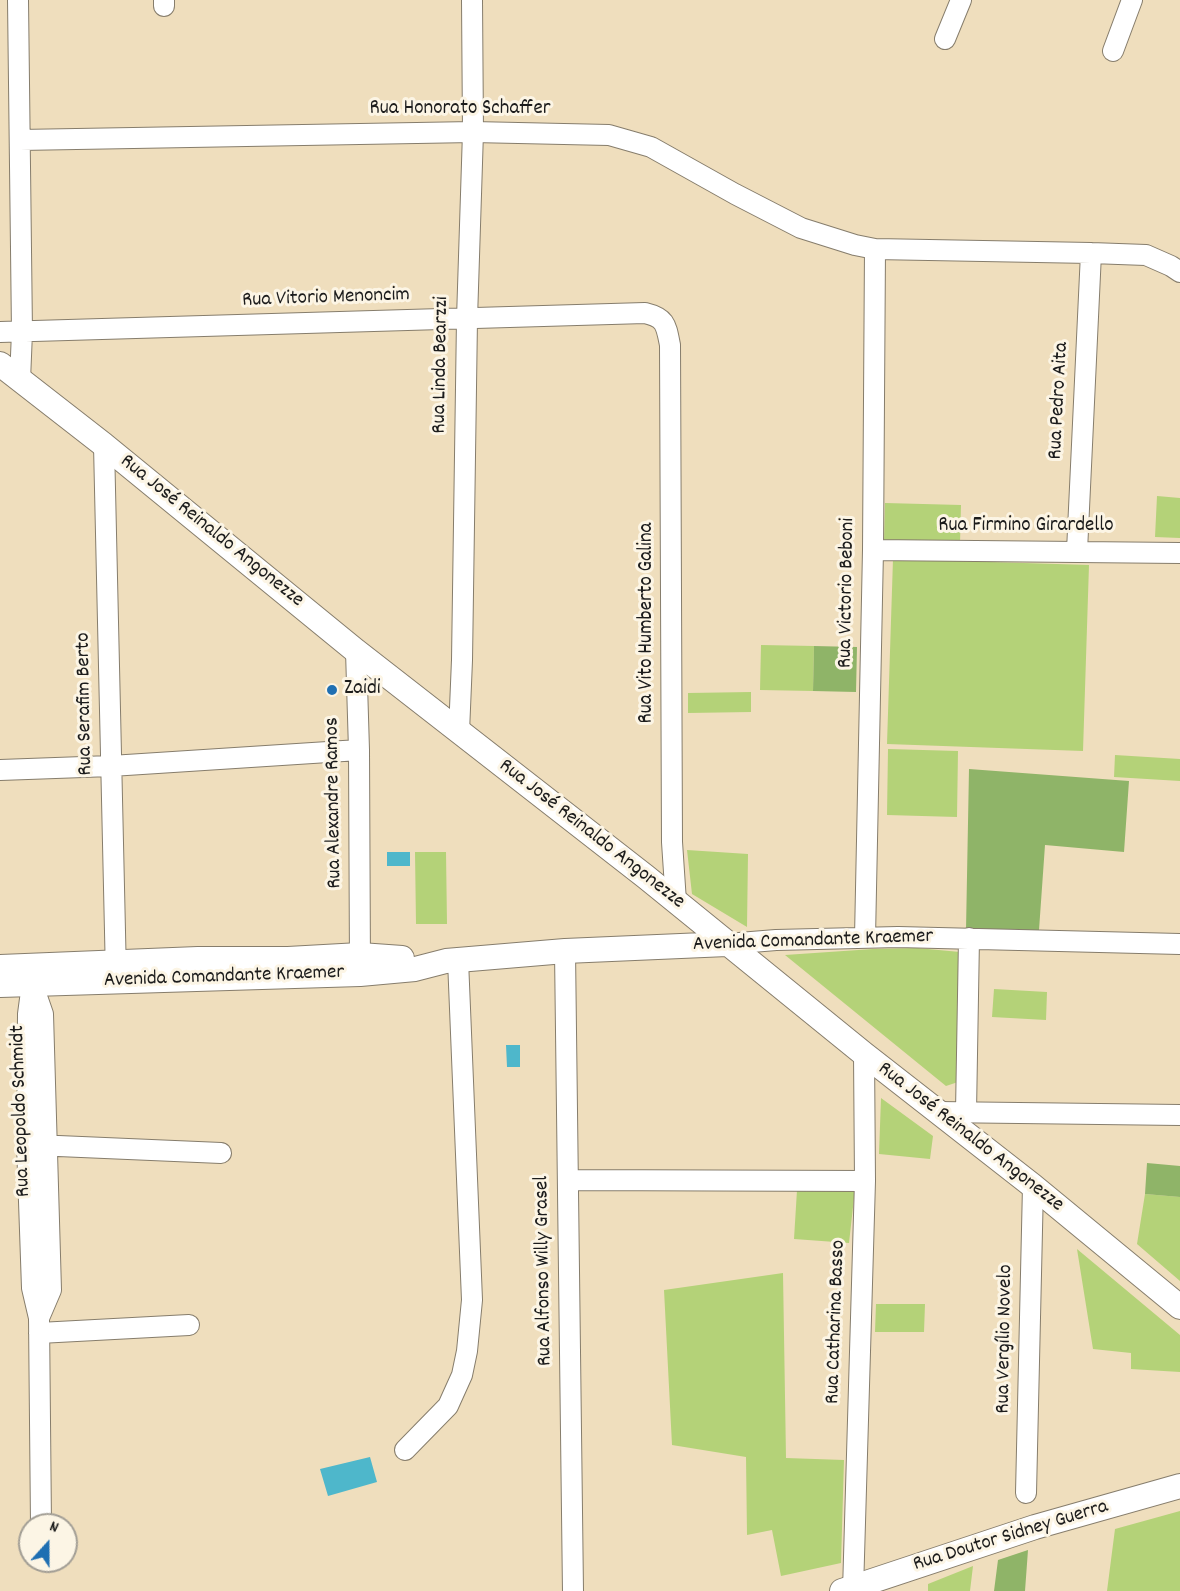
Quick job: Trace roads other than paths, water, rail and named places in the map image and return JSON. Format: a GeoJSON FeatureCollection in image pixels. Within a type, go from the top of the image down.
{"type":"FeatureCollection","features":[{"type":"Feature","properties":{"kind":"main road","name":"Rua José Reinaldo Angonezze"},"geometry":{"type":"LineString","coordinates":[[0,364],[104,445],[356,651],[1033,1186],[1180,1307]]}},
{"type":"Feature","properties":{"kind":"main road","name":"Avenida Comandante Kraemer"},"geometry":{"type":"LineString","coordinates":[[0,985],[31,975],[360,964],[415,969],[452,961],[565,951],[727,944]]}},
{"type":"Feature","properties":{"kind":"main road","name":"Avenida Comandante Kraemer"},"geometry":{"type":"LineString","coordinates":[[0,967],[31,975]]}},
{"type":"Feature","properties":{"kind":"main road","name":"Rua Doutor Sidney Guerra"},"geometry":{"type":"LineString","coordinates":[[850,1590],[1019,1532],[1180,1486]]}},
{"type":"Feature","properties":{"kind":"main road","name":"Rua Doutor Sidney Guerra"},"geometry":{"type":"LineString","coordinates":[[888,1591],[1023,1546],[1180,1501]]}},
{"type":"Feature","properties":{"kind":"street"},"geometry":{"type":"LineString","coordinates":[[18,0],[22,332],[20,380]]}},
{"type":"Feature","properties":{"kind":"street","name":"Rua Linda Bearzzi"},"geometry":{"type":"LineString","coordinates":[[459,732],[473,132],[472,0]]}},
{"type":"Feature","properties":{"kind":"street"},"geometry":{"type":"LineString","coordinates":[[945,39],[961,0]]}},
{"type":"Feature","properties":{"kind":"street"},"geometry":{"type":"LineString","coordinates":[[1113,51],[1132,0]]}},
{"type":"Feature","properties":{"kind":"street","name":"Rua Honorato Schaffer"},"geometry":{"type":"LineString","coordinates":[[20,140],[473,132],[609,135],[651,147],[801,228],[875,249]]}},
{"type":"Feature","properties":{"kind":"street"},"geometry":{"type":"LineString","coordinates":[[875,249],[1146,255],[1180,272]]}},
{"type":"Feature","properties":{"kind":"street","name":"Rua Victorio Beboni"},"geometry":{"type":"LineString","coordinates":[[865,938],[873,550],[875,249]]}},
{"type":"Feature","properties":{"kind":"street","name":"Rua Pedro Aita"},"geometry":{"type":"LineString","coordinates":[[1077,551],[1091,253]]}},
{"type":"Feature","properties":{"kind":"street","name":"Rua Vitorio Menoncim"},"geometry":{"type":"LineString","coordinates":[[0,332],[645,313],[658,316],[666,325],[670,345]]}},
{"type":"Feature","properties":{"kind":"street","name":"Rua Vito Humberto Galina"},"geometry":{"type":"LineString","coordinates":[[670,345],[672,831],[676,902]]}},
{"type":"Feature","properties":{"kind":"street","name":"Rua Serafim Berto"},"geometry":{"type":"LineString","coordinates":[[104,445],[115,972]]}},
{"type":"Feature","properties":{"kind":"street","name":"Rua Firmino Girardello"},"geometry":{"type":"LineString","coordinates":[[873,550],[1180,553]]}},
{"type":"Feature","properties":{"kind":"street","name":"Rua Alexandre Ramos"},"geometry":{"type":"LineString","coordinates":[[356,651],[360,964]]}},
{"type":"Feature","properties":{"kind":"street"},"geometry":{"type":"LineString","coordinates":[[0,770],[111,766],[359,750]]}},
{"type":"Feature","properties":{"kind":"street","name":"Avenida Comandante Kraemer"},"geometry":{"type":"LineString","coordinates":[[727,944],[776,940],[865,938],[969,938],[1180,944]]}},
{"type":"Feature","properties":{"kind":"street"},"geometry":{"type":"LineString","coordinates":[[966,1112],[969,938]]}},
{"type":"Feature","properties":{"kind":"street","name":"Rua Alfonso Willy Grasel"},"geometry":{"type":"LineString","coordinates":[[565,951],[573,1591]]}},
{"type":"Feature","properties":{"kind":"street"},"geometry":{"type":"LineString","coordinates":[[405,1450],[448,1406],[462,1375],[472,1300],[452,961]]}},
{"type":"Feature","properties":{"kind":"street","name":"Rua Leopoldo Schmidt"},"geometry":{"type":"LineString","coordinates":[[31,975],[28,1014],[27,1144],[32,1288],[39,1326],[41,1513]]}},
{"type":"Feature","properties":{"kind":"street","name":"Rua Leopoldo Schmidt"},"geometry":{"type":"LineString","coordinates":[[31,975],[43,1014],[48,1145],[51,1290],[39,1326]]}},
{"type":"Feature","properties":{"kind":"street","name":"Rua Catharina Basso"},"geometry":{"type":"LineString","coordinates":[[850,1590],[865,1181],[864,1054]]}},
{"type":"Feature","properties":{"kind":"street"},"geometry":{"type":"LineString","coordinates":[[938,1112],[1180,1115]]}},
{"type":"Feature","properties":{"kind":"street"},"geometry":{"type":"LineString","coordinates":[[27,1144],[221,1153]]}},
{"type":"Feature","properties":{"kind":"street"},"geometry":{"type":"LineString","coordinates":[[568,1180],[865,1181]]}},
{"type":"Feature","properties":{"kind":"street","name":"Rua Vergílio Novelo"},"geometry":{"type":"LineString","coordinates":[[1026,1492],[1033,1186]]}},
{"type":"Feature","properties":{"kind":"street"},"geometry":{"type":"LineString","coordinates":[[39,1326],[189,1325]]}},
{"type":"Feature","properties":{"kind":"water"},"geometry":{"type":"Polygon","coordinates":[[[387,852],[410,852],[410,866],[387,866],[387,852]]]}},
{"type":"Feature","properties":{"kind":"water"},"geometry":{"type":"Polygon","coordinates":[[[506,1045],[520,1045],[520,1067],[507,1067],[506,1045]]]}},
{"type":"Feature","properties":{"kind":"water"},"geometry":{"type":"Polygon","coordinates":[[[370,1457],[377,1482],[328,1496],[320,1469],[370,1457]]]}},
{"type":"Feature","properties":{"kind":"place","name":"Zaidi"},"geometry":{"type":"Point","coordinates":[332,690]}}]}
